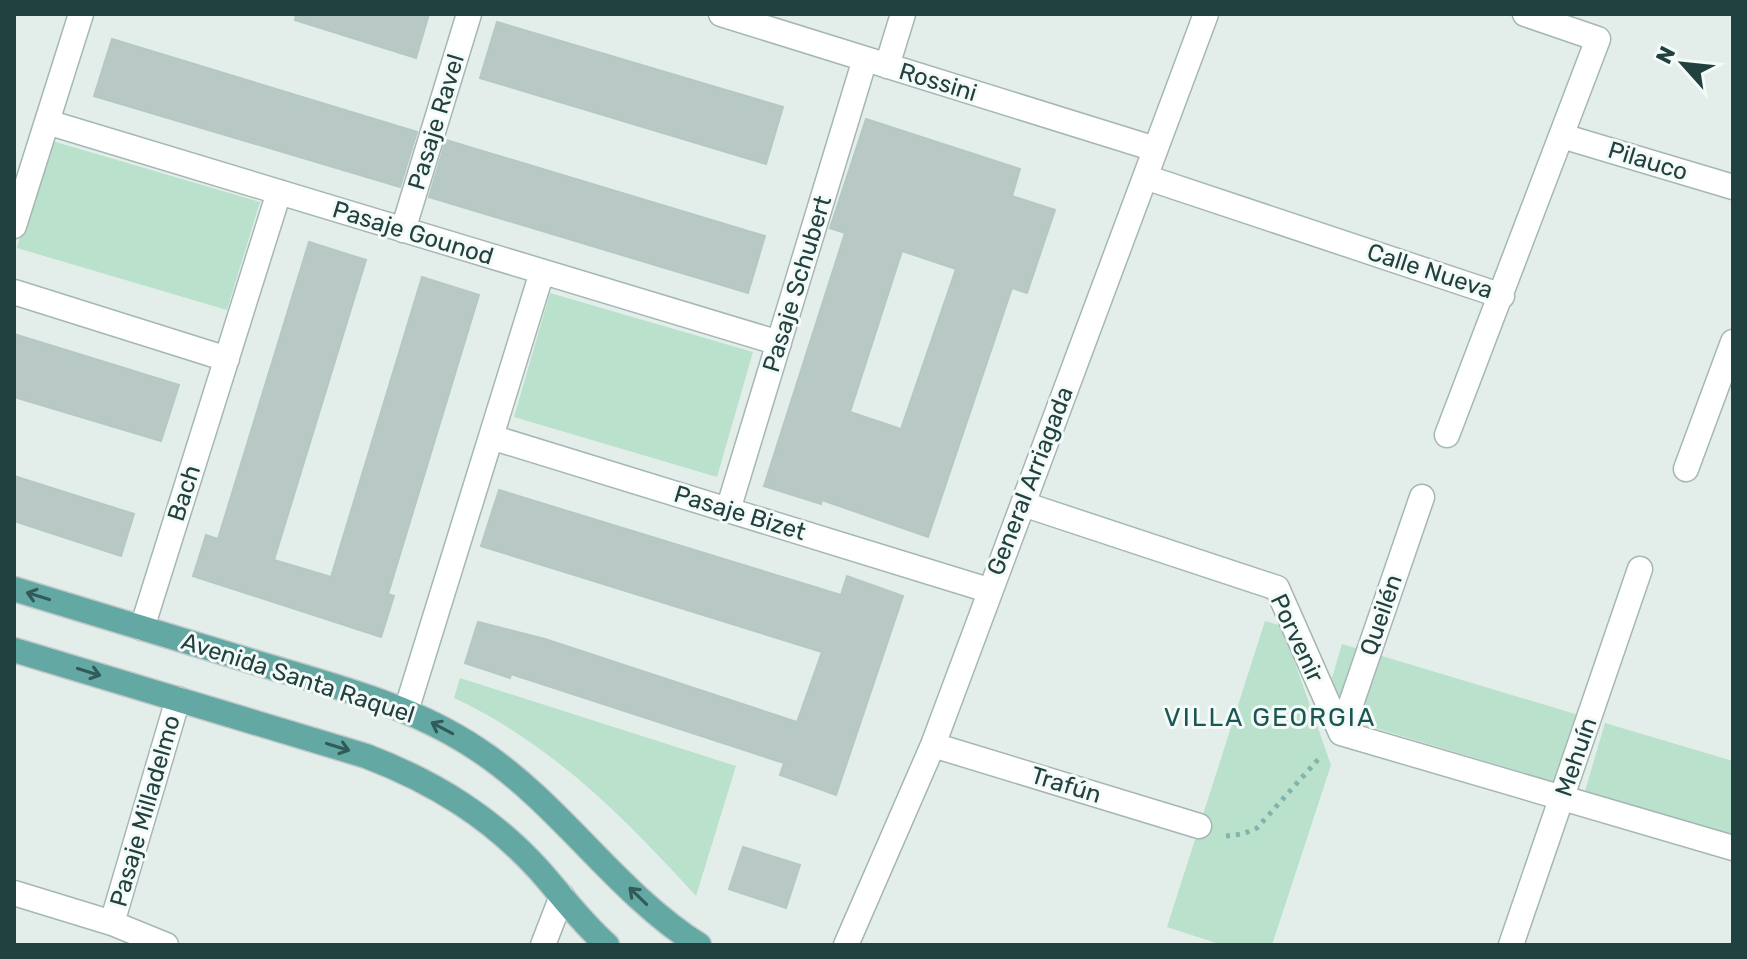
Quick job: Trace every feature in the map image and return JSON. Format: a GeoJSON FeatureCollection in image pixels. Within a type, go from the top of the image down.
{"type":"FeatureCollection","features":[{"type":"Feature","properties":{"kind":"main road","name":"Avenida Santa Raquel"},"geometry":{"type":"LineString","coordinates":[[14,589],[406,711],[464,740],[512,772],[654,912],[699,945]]}},
{"type":"Feature","properties":{"kind":"main road"},"geometry":{"type":"LineString","coordinates":[[14,650],[407,771],[483,817],[607,945]]}},
{"type":"Feature","properties":{"kind":"street"},"geometry":{"type":"LineString","coordinates":[[14,226],[81,14]]}},
{"type":"Feature","properties":{"kind":"street","name":"Pasaje Ravel"},"geometry":{"type":"LineString","coordinates":[[403,230],[469,14]]}},
{"type":"Feature","properties":{"kind":"street","name":"Rossini"},"geometry":{"type":"LineString","coordinates":[[721,14],[1155,149]]}},
{"type":"Feature","properties":{"kind":"street","name":"Pasaje Schubert"},"geometry":{"type":"LineString","coordinates":[[728,510],[779,343],[876,62],[903,14]]}},
{"type":"Feature","properties":{"kind":"street","name":"General Arriagada"},"geometry":{"type":"LineString","coordinates":[[846,945],[933,745],[988,590],[1206,14]]}},
{"type":"Feature","properties":{"kind":"street","name":"Calle Nueva"},"geometry":{"type":"LineString","coordinates":[[1145,177],[1502,296],[1598,39],[1525,14]]}},
{"type":"Feature","properties":{"kind":"street","name":"Pasaje Gounod"},"geometry":{"type":"LineString","coordinates":[[47,122],[779,343]]}},
{"type":"Feature","properties":{"kind":"street","name":"Pilauco"},"geometry":{"type":"LineString","coordinates":[[1562,136],[1733,187]]}},
{"type":"Feature","properties":{"kind":"street","name":"Bach"},"geometry":{"type":"LineString","coordinates":[[142,628],[279,192]]}},
{"type":"Feature","properties":{"kind":"street"},"geometry":{"type":"LineString","coordinates":[[406,711],[542,272]]}},
{"type":"Feature","properties":{"kind":"street"},"geometry":{"type":"LineString","coordinates":[[14,292],[227,359]]}},
{"type":"Feature","properties":{"kind":"street"},"geometry":{"type":"LineString","coordinates":[[1447,435],[1502,296]]}},
{"type":"Feature","properties":{"kind":"street"},"geometry":{"type":"LineString","coordinates":[[1686,469],[1733,342]]}},
{"type":"Feature","properties":{"kind":"street","name":"Pasaje Bizet"},"geometry":{"type":"LineString","coordinates":[[491,437],[988,590]]}},
{"type":"Feature","properties":{"kind":"street","name":"Queilén"},"geometry":{"type":"LineString","coordinates":[[1341,733],[1422,497]]}},
{"type":"Feature","properties":{"kind":"street","name":"Porvenir"},"geometry":{"type":"LineString","coordinates":[[1023,504],[1277,588],[1341,733]]}},
{"type":"Feature","properties":{"kind":"street","name":"Mehuín"},"geometry":{"type":"LineString","coordinates":[[1511,945],[1640,569]]}},
{"type":"Feature","properties":{"kind":"street","name":"Pasaje Milladelmo"},"geometry":{"type":"LineString","coordinates":[[112,923],[178,699]]}},
{"type":"Feature","properties":{"kind":"street"},"geometry":{"type":"LineString","coordinates":[[1341,733],[1733,848]]}},
{"type":"Feature","properties":{"kind":"street","name":"Trafún"},"geometry":{"type":"LineString","coordinates":[[933,745],[1199,826]]}},
{"type":"Feature","properties":{"kind":"street"},"geometry":{"type":"LineString","coordinates":[[14,893],[112,923],[166,945]]}},
{"type":"Feature","properties":{"kind":"street"},"geometry":{"type":"LineString","coordinates":[[543,945],[562,896]]}},
{"type":"Feature","properties":{"kind":"path"},"geometry":{"type":"LineString","coordinates":[[1199,826],[1229,836],[1257,828],[1341,733]]}},
{"type":"Feature","properties":{"kind":"green space"},"geometry":{"type":"Polygon","coordinates":[[[49,140],[260,202],[227,310],[17,248],[49,140]]]}},
{"type":"Feature","properties":{"kind":"green space"},"geometry":{"type":"Polygon","coordinates":[[[550,293],[753,352],[717,477],[514,417],[550,293]]]}},
{"type":"Feature","properties":{"kind":"green space"},"geometry":{"type":"Polygon","coordinates":[[[1265,621],[1282,626],[1331,765],[1272,945],[1222,945],[1167,927],[1265,621]]]}},
{"type":"Feature","properties":{"kind":"green space"},"geometry":{"type":"Polygon","coordinates":[[[1342,644],[1582,716],[1562,784],[1355,722],[1331,681],[1342,644]]]}},
{"type":"Feature","properties":{"kind":"green space"},"geometry":{"type":"Polygon","coordinates":[[[460,678],[736,766],[696,896],[642,838],[585,785],[523,737],[454,698],[460,678]]]}},
{"type":"Feature","properties":{"kind":"green space"},"geometry":{"type":"Polygon","coordinates":[[[1605,723],[1733,761],[1733,836],[1585,791],[1605,723]]]}},
{"type":"Feature","properties":{"kind":"building"},"geometry":{"type":"Polygon","coordinates":[[[296,14],[429,14],[416,58],[295,20],[296,14]]]}},
{"type":"Feature","properties":{"kind":"building"},"geometry":{"type":"Polygon","coordinates":[[[497,22],[783,107],[766,164],[480,78],[497,22]]]}},
{"type":"Feature","properties":{"kind":"building"},"geometry":{"type":"Polygon","coordinates":[[[112,39],[417,132],[400,187],[94,96],[112,39]]]}},
{"type":"Feature","properties":{"kind":"building"},"geometry":{"type":"Polygon","coordinates":[[[866,119],[1020,169],[1012,196],[1055,210],[1027,293],[1012,288],[928,537],[822,500],[821,504],[764,486],[845,233],[830,228],[866,119]],[[902,251],[850,412],[901,429],[956,269],[902,251]]]}},
{"type":"Feature","properties":{"kind":"building"},"geometry":{"type":"Polygon","coordinates":[[[446,140],[765,236],[748,293],[429,197],[446,140]]]}},
{"type":"Feature","properties":{"kind":"building"},"geometry":{"type":"Polygon","coordinates":[[[309,242],[366,260],[274,560],[331,577],[422,277],[479,295],[388,594],[394,596],[381,637],[193,576],[206,535],[218,539],[309,242]]]}},
{"type":"Feature","properties":{"kind":"building"},"geometry":{"type":"Polygon","coordinates":[[[14,334],[179,385],[161,441],[14,397],[14,334]]]}},
{"type":"Feature","properties":{"kind":"building"},"geometry":{"type":"Polygon","coordinates":[[[14,476],[134,514],[121,556],[14,521],[14,476]]]}},
{"type":"Feature","properties":{"kind":"building"},"geometry":{"type":"Polygon","coordinates":[[[499,490],[841,595],[847,576],[903,596],[836,795],[780,775],[784,763],[511,674],[510,678],[465,663],[478,622],[545,639],[797,722],[822,652],[481,546],[499,490]]]}},
{"type":"Feature","properties":{"kind":"building"},"geometry":{"type":"Polygon","coordinates":[[[743,847],[800,865],[786,908],[729,889],[743,847]]]}},
{"type":"Feature","properties":{"kind":"district","name":"VILLA GEORGIA"},"geometry":{"type":"Point","coordinates":[1270,717]}}]}
